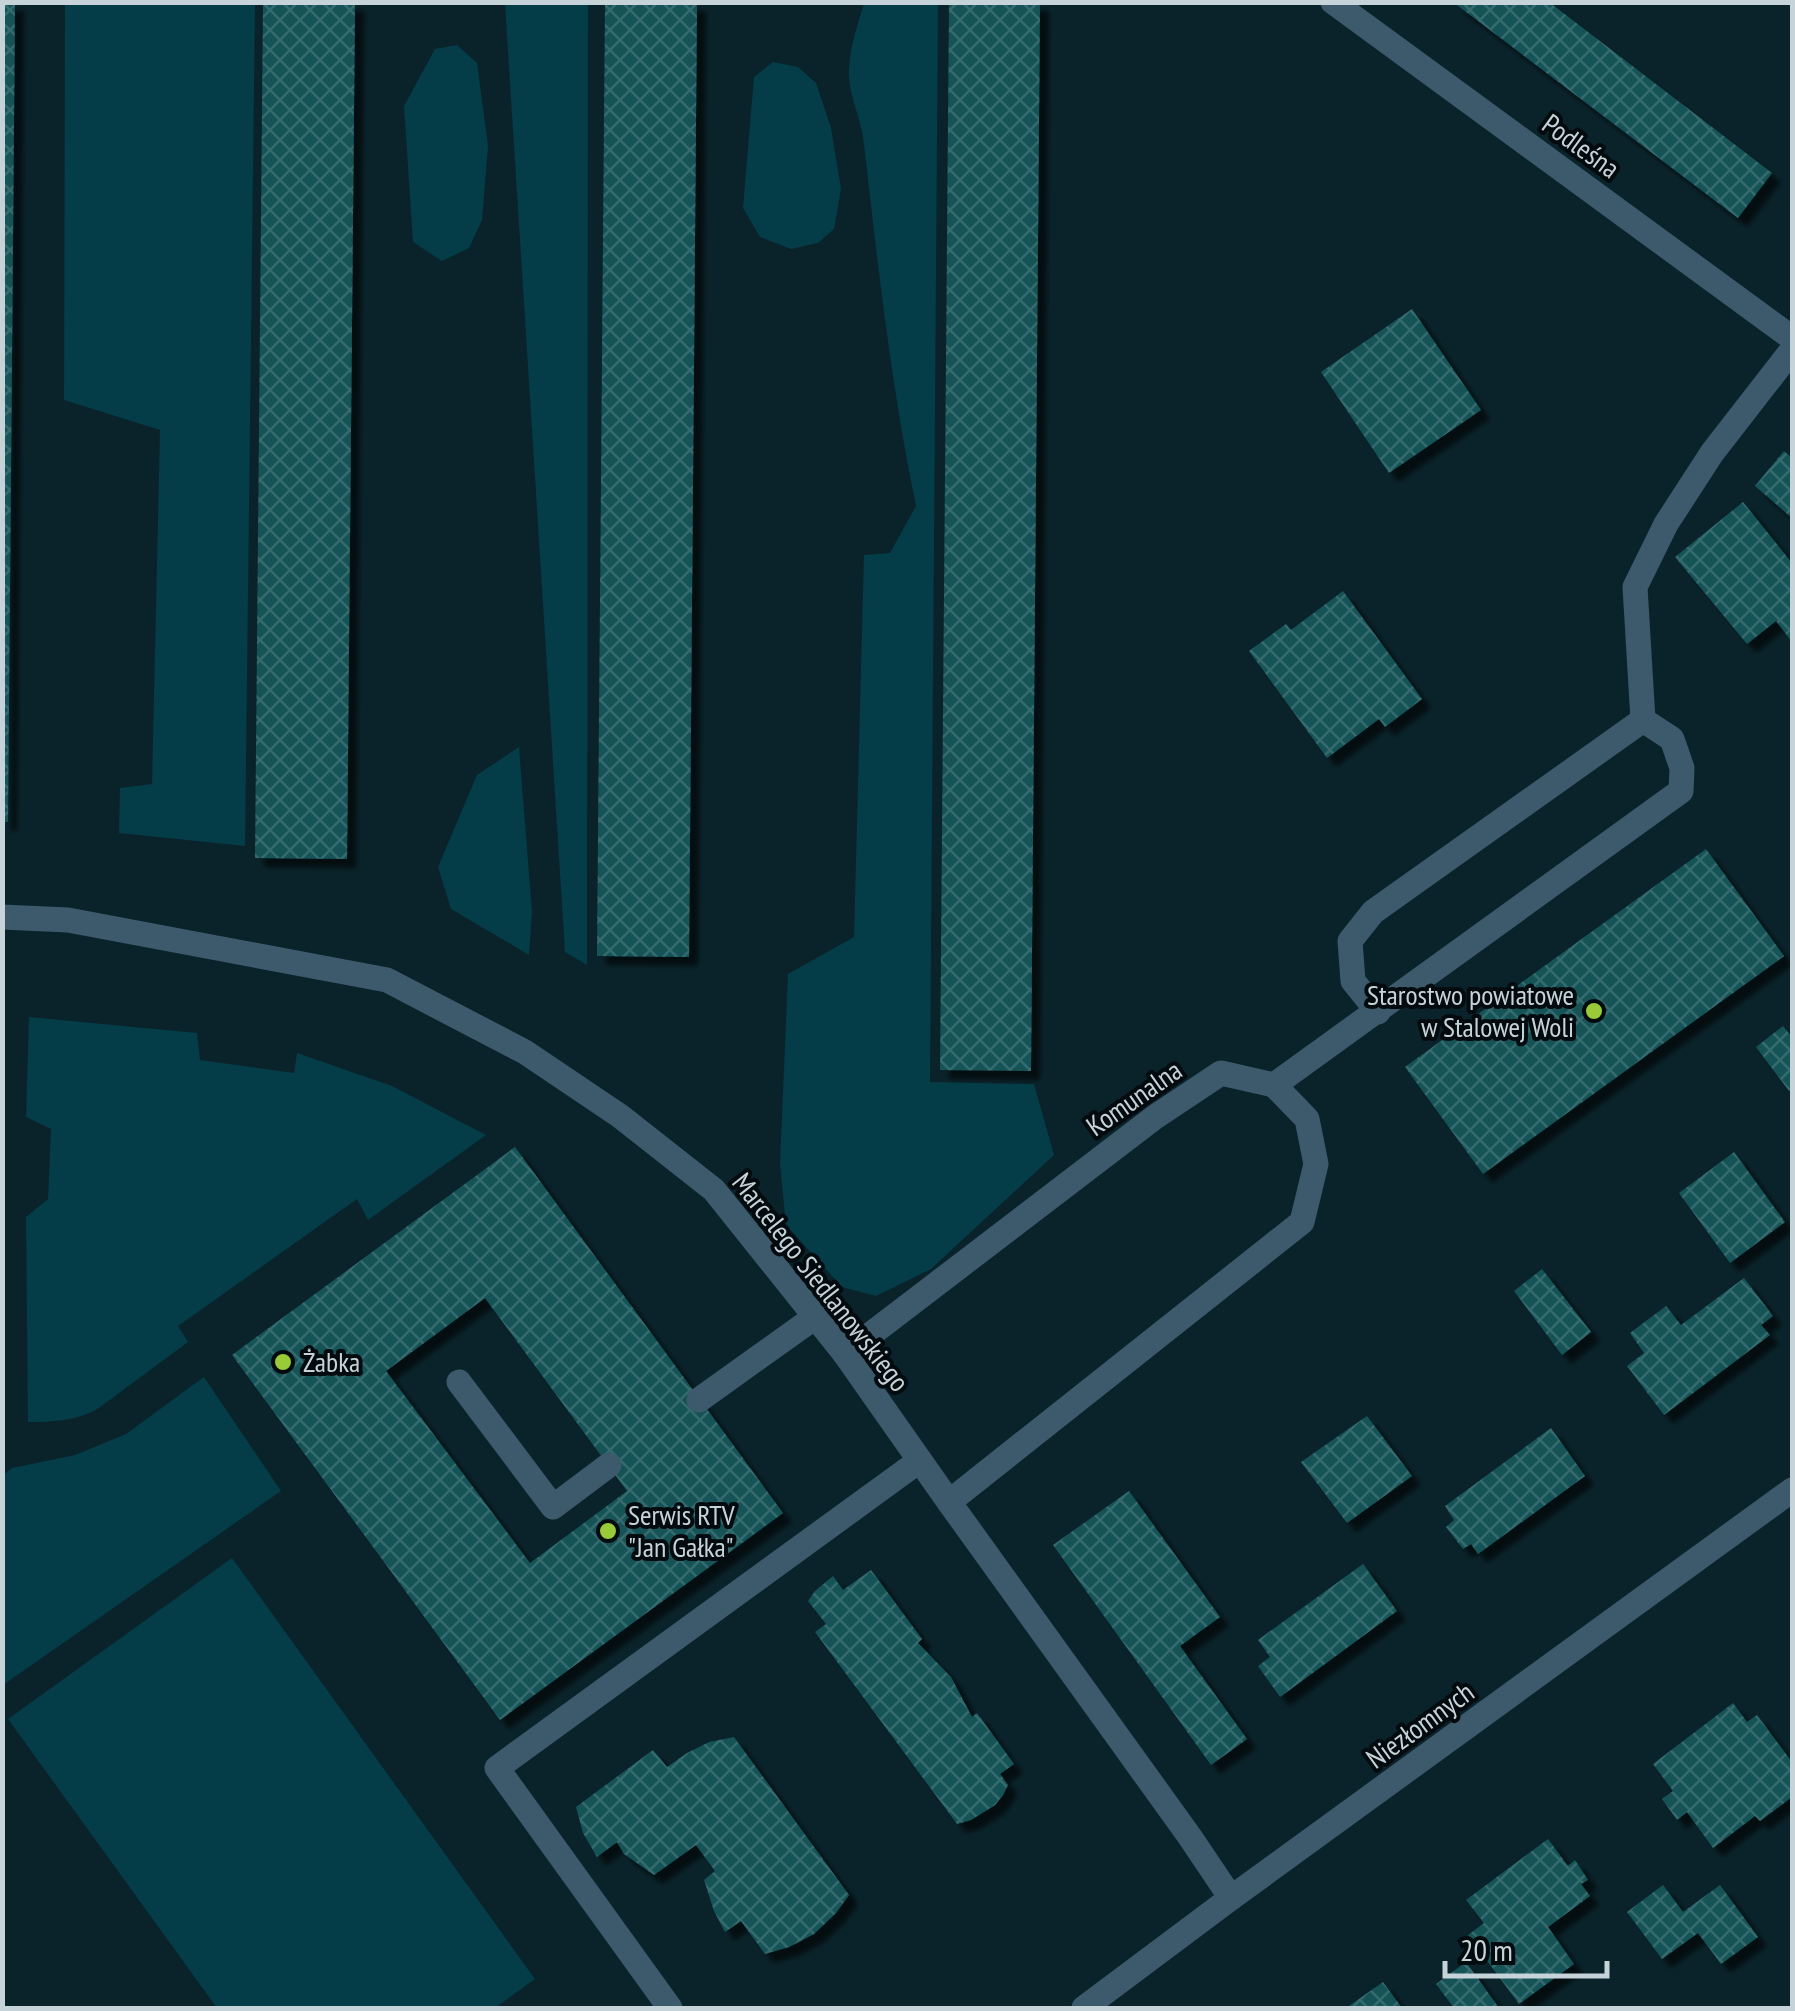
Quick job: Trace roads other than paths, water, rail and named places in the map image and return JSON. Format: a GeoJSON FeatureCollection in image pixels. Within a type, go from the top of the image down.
{"type":"FeatureCollection","features":[{"type":"Feature","properties":{"kind":"street","name":"Podleśna"},"geometry":{"type":"LineString","coordinates":[[1333,2],[1790,335]]}},
{"type":"Feature","properties":{"kind":"street"},"geometry":{"type":"LineString","coordinates":[[1643,720],[1636,587],[1666,524],[1790,335]]}},
{"type":"Feature","properties":{"kind":"street"},"geometry":{"type":"LineString","coordinates":[[949,1502],[1302,1222],[1316,1164],[1307,1119],[1274,1085],[1681,791],[1682,768],[1672,739],[1643,720]]}},
{"type":"Feature","properties":{"kind":"street"},"geometry":{"type":"LineString","coordinates":[[1378,1012],[1353,980],[1350,941],[1373,912],[1643,720]]}},
{"type":"Feature","properties":{"kind":"street","name":"Marcelego Siedlanowskiego"},"geometry":{"type":"LineString","coordinates":[[2,917],[68,920],[387,980],[525,1052],[590,1094],[714,1190],[845,1354],[1231,1898]]}},
{"type":"Feature","properties":{"kind":"street","name":"Komunalna"},"geometry":{"type":"LineString","coordinates":[[845,1354],[1155,1117],[1221,1073],[1274,1085]]}},
{"type":"Feature","properties":{"kind":"street"},"geometry":{"type":"LineString","coordinates":[[699,1400],[815,1317]]}},
{"type":"Feature","properties":{"kind":"street"},"geometry":{"type":"LineString","coordinates":[[459,1382],[553,1507],[609,1465]]}},
{"type":"Feature","properties":{"kind":"street"},"geometry":{"type":"LineString","coordinates":[[670,2008],[497,1768],[920,1461]]}},
{"type":"Feature","properties":{"kind":"street","name":"Niezłomnych"},"geometry":{"type":"LineString","coordinates":[[1088,2007],[1231,1898],[1792,1490]]}},
{"type":"Feature","properties":{"kind":"place","name":"Starostwo powiatowe w Stalowej Woli"},"geometry":{"type":"Point","coordinates":[1594,1011]}},
{"type":"Feature","properties":{"kind":"place","name":"Żabka"},"geometry":{"type":"Point","coordinates":[283,1362]}},
{"type":"Feature","properties":{"kind":"place","name":"Serwis RTV \"Jan Gałka\""},"geometry":{"type":"Point","coordinates":[608,1531]}}]}
